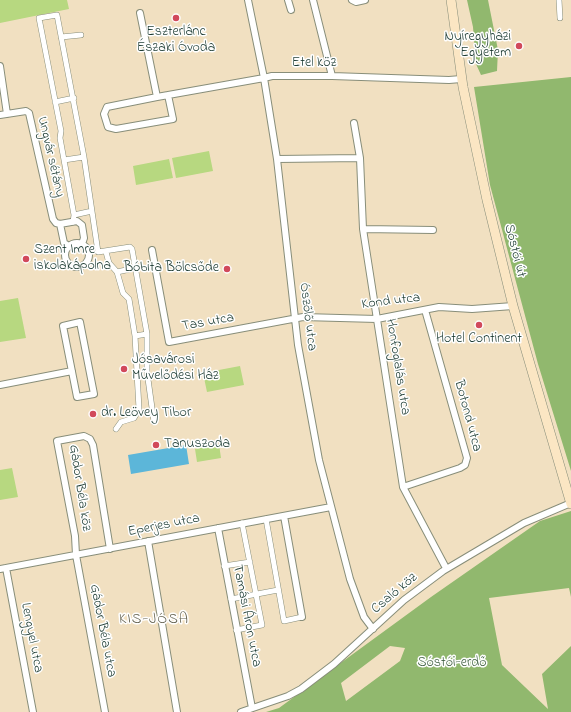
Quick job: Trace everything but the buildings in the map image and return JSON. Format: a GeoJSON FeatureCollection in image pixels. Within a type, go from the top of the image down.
{"type":"FeatureCollection","features":[{"type":"Feature","properties":{"kind":"main road","name":"Sóstói út"},"geometry":{"type":"LineString","coordinates":[[450,0],[461,79],[474,144],[513,306],[571,503]]}},
{"type":"Feature","properties":{"kind":"street","name":"Ószőlő utca"},"geometry":{"type":"LineString","coordinates":[[248,0],[264,78],[277,158],[298,345],[319,460],[350,579],[364,617],[373,629]]}},
{"type":"Feature","properties":{"kind":"street"},"geometry":{"type":"LineString","coordinates":[[288,0],[291,10]]}},
{"type":"Feature","properties":{"kind":"street"},"geometry":{"type":"LineString","coordinates":[[312,0],[332,76]]}},
{"type":"Feature","properties":{"kind":"street"},"geometry":{"type":"LineString","coordinates":[[352,0],[356,2],[365,0]]}},
{"type":"Feature","properties":{"kind":"street"},"geometry":{"type":"LineString","coordinates":[[558,0],[560,18]]}},
{"type":"Feature","properties":{"kind":"street"},"geometry":{"type":"LineString","coordinates":[[140,13],[157,97]]}},
{"type":"Feature","properties":{"kind":"street","name":"Ungvár sétány"},"geometry":{"type":"LineString","coordinates":[[8,114],[26,111],[29,113],[53,219],[56,223],[60,224],[64,243],[69,246],[66,257],[69,264],[77,266],[85,263],[88,258],[88,251],[82,244],[84,238],[82,225],[77,221],[72,222],[74,215],[39,18],[57,15],[74,98],[98,252],[106,252]]}},
{"type":"Feature","properties":{"kind":"street"},"geometry":{"type":"LineString","coordinates":[[62,38],[81,35]]}},
{"type":"Feature","properties":{"kind":"street"},"geometry":{"type":"LineString","coordinates":[[0,66],[8,114],[0,115]]}},
{"type":"Feature","properties":{"kind":"street","name":"Etel köz"},"geometry":{"type":"LineString","coordinates":[[168,95],[172,119],[116,129],[108,127],[104,114],[107,107],[157,97],[272,76],[461,79]]}},
{"type":"Feature","properties":{"kind":"street","name":"Ungvár sétány"},"geometry":{"type":"LineString","coordinates":[[55,102],[74,98]]}},
{"type":"Feature","properties":{"kind":"street","name":"Honfoglalás utca"},"geometry":{"type":"LineString","coordinates":[[354,123],[360,158],[363,228],[403,488],[446,568]]}},
{"type":"Feature","properties":{"kind":"street","name":"Ungvár sétány"},"geometry":{"type":"LineString","coordinates":[[64,160],[84,157]]}},
{"type":"Feature","properties":{"kind":"street"},"geometry":{"type":"LineString","coordinates":[[277,158],[360,158]]}},
{"type":"Feature","properties":{"kind":"street"},"geometry":{"type":"LineString","coordinates":[[74,215],[92,211]]}},
{"type":"Feature","properties":{"kind":"street"},"geometry":{"type":"LineString","coordinates":[[60,224],[72,222]]}},
{"type":"Feature","properties":{"kind":"street"},"geometry":{"type":"LineString","coordinates":[[363,228],[433,230]]}},
{"type":"Feature","properties":{"kind":"street"},"geometry":{"type":"LineString","coordinates":[[69,246],[77,243],[82,244]]}},
{"type":"Feature","properties":{"kind":"street"},"geometry":{"type":"LineString","coordinates":[[116,429],[121,422],[134,418],[139,408],[135,336],[129,299],[124,293],[117,272],[109,263],[106,252],[130,248],[132,249],[147,334],[147,372],[154,422]]}},
{"type":"Feature","properties":{"kind":"street","name":"Tas utca"},"geometry":{"type":"LineString","coordinates":[[152,250],[169,342],[295,320]]}},
{"type":"Feature","properties":{"kind":"street"},"geometry":{"type":"LineString","coordinates":[[117,272],[135,268]]}},
{"type":"Feature","properties":{"kind":"street","name":"Kond utca"},"geometry":{"type":"LineString","coordinates":[[295,320],[303,318],[377,318],[440,307],[472,309],[513,306]]}},
{"type":"Feature","properties":{"kind":"street","name":"Botond utca"},"geometry":{"type":"LineString","coordinates":[[403,488],[460,468],[465,465],[467,458],[425,310]]}},
{"type":"Feature","properties":{"kind":"street"},"geometry":{"type":"LineString","coordinates":[[80,322],[94,394],[77,397],[72,371],[63,326],[80,322]]}},
{"type":"Feature","properties":{"kind":"street"},"geometry":{"type":"LineString","coordinates":[[135,336],[147,334]]}},
{"type":"Feature","properties":{"kind":"street"},"geometry":{"type":"LineString","coordinates":[[0,385],[72,371]]}},
{"type":"Feature","properties":{"kind":"street","name":"Gádor Béla köz"},"geometry":{"type":"LineString","coordinates":[[76,555],[75,536],[57,441],[84,436],[90,438],[93,445],[110,549]]}},
{"type":"Feature","properties":{"kind":"street","name":"Csaló köz"},"geometry":{"type":"LineString","coordinates":[[241,712],[282,698],[301,689],[334,664],[404,600],[446,568],[524,523],[571,503]]}},
{"type":"Feature","properties":{"kind":"street","name":"Eperjes utca"},"geometry":{"type":"LineString","coordinates":[[3,568],[331,507]]}},
{"type":"Feature","properties":{"kind":"street"},"geometry":{"type":"LineString","coordinates":[[266,519],[284,621],[302,617],[284,516]]}},
{"type":"Feature","properties":{"kind":"street"},"geometry":{"type":"LineString","coordinates":[[236,630],[262,625],[242,523]]}},
{"type":"Feature","properties":{"kind":"street","name":"Tamási Áron utca"},"geometry":{"type":"LineString","coordinates":[[218,528],[230,599],[252,708]]}},
{"type":"Feature","properties":{"kind":"street"},"geometry":{"type":"LineString","coordinates":[[148,541],[177,712]]}},
{"type":"Feature","properties":{"kind":"street","name":"Gádor Béla utca"},"geometry":{"type":"LineString","coordinates":[[76,555],[105,712]]}},
{"type":"Feature","properties":{"kind":"street"},"geometry":{"type":"LineString","coordinates":[[224,566],[250,562]]}},
{"type":"Feature","properties":{"kind":"street","name":"Lengyel utca"},"geometry":{"type":"LineString","coordinates":[[3,568],[33,712]]}},
{"type":"Feature","properties":{"kind":"street"},"geometry":{"type":"LineString","coordinates":[[230,599],[278,590]]}},
{"type":"Feature","properties":{"kind":"green space"},"geometry":{"type":"Polygon","coordinates":[[[0,0],[67,0],[69,9],[0,23],[0,0]]]}},
{"type":"Feature","properties":{"kind":"green space"},"geometry":{"type":"Polygon","coordinates":[[[467,0],[488,0],[498,50],[497,71],[481,75],[476,64],[473,27],[467,0]]]}},
{"type":"Feature","properties":{"kind":"green space"},"geometry":{"type":"Polygon","coordinates":[[[571,77],[571,471],[538,364],[490,185],[474,87],[571,77]]]}},
{"type":"Feature","properties":{"kind":"green space"},"geometry":{"type":"Polygon","coordinates":[[[209,151],[213,171],[176,178],[172,158],[209,151]]]}},
{"type":"Feature","properties":{"kind":"green space"},"geometry":{"type":"Polygon","coordinates":[[[169,159],[173,178],[136,185],[133,166],[169,159]]]}},
{"type":"Feature","properties":{"kind":"green space"},"geometry":{"type":"Polygon","coordinates":[[[18,298],[26,338],[0,342],[0,301],[18,298]]]}},
{"type":"Feature","properties":{"kind":"green space"},"geometry":{"type":"Polygon","coordinates":[[[240,366],[244,385],[207,392],[203,373],[240,366]]]}},
{"type":"Feature","properties":{"kind":"green space"},"geometry":{"type":"Polygon","coordinates":[[[219,444],[221,458],[197,462],[195,449],[219,444]]]}},
{"type":"Feature","properties":{"kind":"green space"},"geometry":{"type":"Polygon","coordinates":[[[12,468],[18,497],[0,500],[0,470],[12,468]]]}},
{"type":"Feature","properties":{"kind":"green space","name":"Sóstói-erdő"},"geometry":{"type":"Polygon","coordinates":[[[571,511],[571,597],[569,588],[489,598],[502,665],[548,709],[542,674],[571,646],[571,712],[266,712],[279,708],[431,597],[540,521],[571,511]],[[390,646],[341,683],[346,701],[400,661],[405,648],[390,646]]]}},
{"type":"Feature","properties":{"kind":"water"},"geometry":{"type":"Polygon","coordinates":[[[186,445],[189,464],[131,474],[128,455],[186,445]]]}},
{"type":"Feature","properties":{"kind":"place","name":"Eszterlánc Északi Óvoda"},"geometry":{"type":"Point","coordinates":[176,18]}},
{"type":"Feature","properties":{"kind":"place","name":"Nyíregyházi Egyetem"},"geometry":{"type":"Point","coordinates":[519,46]}},
{"type":"Feature","properties":{"kind":"place","name":"Szent Imre iskolakápolna"},"geometry":{"type":"Point","coordinates":[26,259]}},
{"type":"Feature","properties":{"kind":"place","name":"Bóbita Bölcsőde"},"geometry":{"type":"Point","coordinates":[227,269]}},
{"type":"Feature","properties":{"kind":"place","name":"Hotel Continent"},"geometry":{"type":"Point","coordinates":[479,325]}},
{"type":"Feature","properties":{"kind":"place","name":"Jósavárosi Művelődési Ház"},"geometry":{"type":"Point","coordinates":[124,369]}},
{"type":"Feature","properties":{"kind":"place","name":"dr. Leövey Tibor"},"geometry":{"type":"Point","coordinates":[93,414]}},
{"type":"Feature","properties":{"kind":"place","name":"Tanuszoda"},"geometry":{"type":"Point","coordinates":[156,445]}},
{"type":"Feature","properties":{"kind":"district","name":"KIS-JÓSA"},"geometry":{"type":"Point","coordinates":[154,621]}}]}
